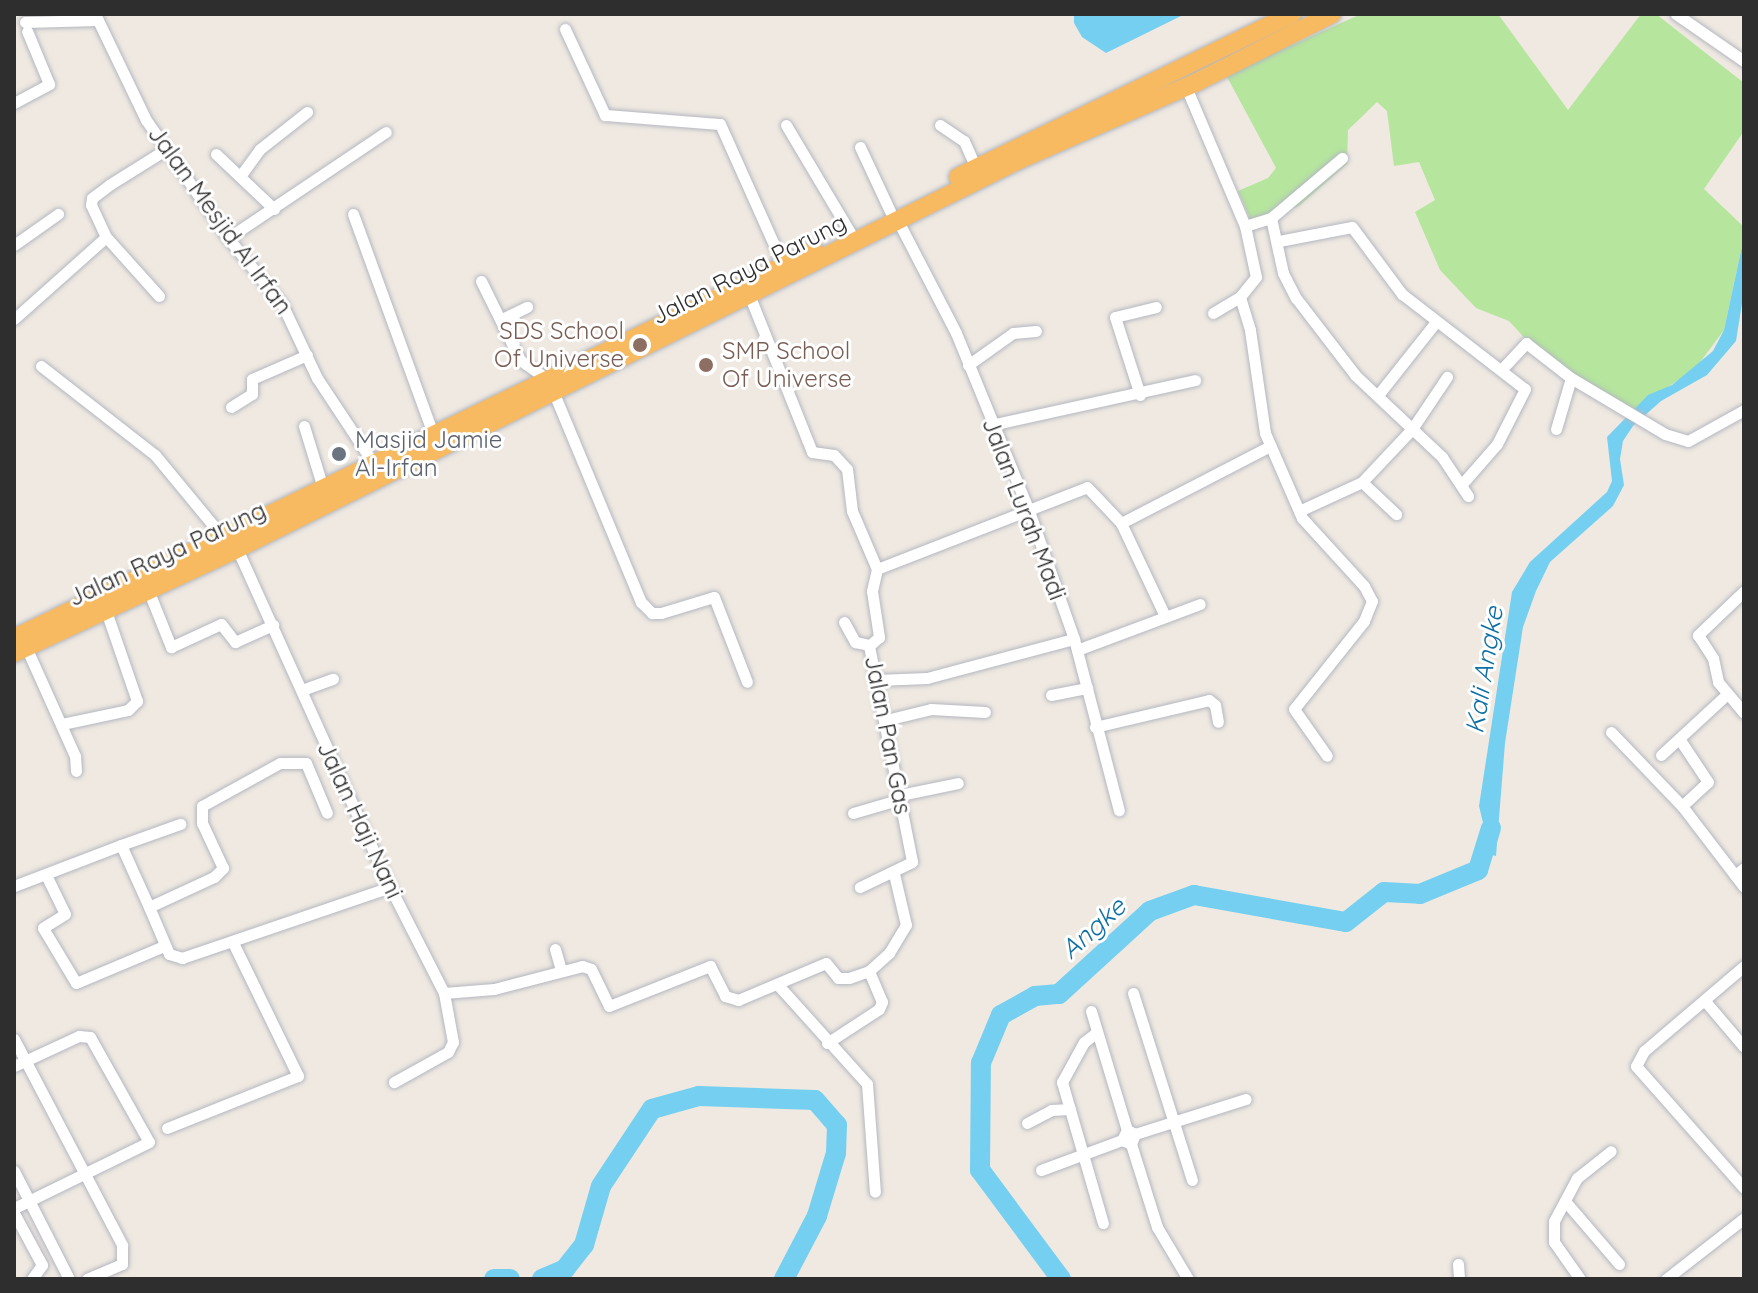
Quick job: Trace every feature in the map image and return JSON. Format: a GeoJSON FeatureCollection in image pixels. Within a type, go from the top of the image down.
{"type":"FeatureCollection","features":[{"type":"Feature","properties":{"kind":"highway","name":"Jalan Raya Parung"},"geometry":{"type":"LineString","coordinates":[[229,539],[551,386],[783,265],[894,216],[1292,14]]}},
{"type":"Feature","properties":{"kind":"highway","name":"Jalan Raya Parung"},"geometry":{"type":"LineString","coordinates":[[18,646],[145,583],[323,488],[750,297],[976,168],[1186,87],[1332,14]]}},
{"type":"Feature","properties":{"kind":"street"},"geometry":{"type":"LineString","coordinates":[[1676,14],[1744,61]]}},
{"type":"Feature","properties":{"kind":"street"},"geometry":{"type":"LineString","coordinates":[[14,37],[26,22],[97,17]]}},
{"type":"Feature","properties":{"kind":"street","name":"Jalan Mesjid Al Irfan"},"geometry":{"type":"LineString","coordinates":[[97,17],[165,150],[228,238],[282,304],[307,355],[374,464]]}},
{"type":"Feature","properties":{"kind":"street"},"geometry":{"type":"LineString","coordinates":[[14,103],[49,84],[26,22]]}},
{"type":"Feature","properties":{"kind":"street"},"geometry":{"type":"LineString","coordinates":[[565,29],[605,115],[720,124],[783,265]]}},
{"type":"Feature","properties":{"kind":"street"},"geometry":{"type":"LineString","coordinates":[[1186,87],[1245,226],[1256,277],[1240,297],[1213,313]]}},
{"type":"Feature","properties":{"kind":"street"},"geometry":{"type":"LineString","coordinates":[[241,175],[260,149],[307,112]]}},
{"type":"Feature","properties":{"kind":"street"},"geometry":{"type":"LineString","coordinates":[[786,125],[851,234]]}},
{"type":"Feature","properties":{"kind":"street"},"geometry":{"type":"LineString","coordinates":[[940,125],[964,141],[976,168]]}},
{"type":"Feature","properties":{"kind":"street"},"geometry":{"type":"LineString","coordinates":[[228,238],[386,132]]}},
{"type":"Feature","properties":{"kind":"street","name":"Jalan Lurah Madi"},"geometry":{"type":"LineString","coordinates":[[860,147],[968,365],[1029,511],[1076,644],[1095,727],[1119,810]]}},
{"type":"Feature","properties":{"kind":"street"},"geometry":{"type":"LineString","coordinates":[[159,296],[106,237],[93,214],[92,198],[165,150]]}},
{"type":"Feature","properties":{"kind":"street"},"geometry":{"type":"LineString","coordinates":[[216,154],[274,209]]}},
{"type":"Feature","properties":{"kind":"street"},"geometry":{"type":"LineString","coordinates":[[1245,226],[1271,218],[1342,158]]}},
{"type":"Feature","properties":{"kind":"street"},"geometry":{"type":"LineString","coordinates":[[14,245],[58,214]]}},
{"type":"Feature","properties":{"kind":"street"},"geometry":{"type":"LineString","coordinates":[[353,214],[434,436]]}},
{"type":"Feature","properties":{"kind":"street"},"geometry":{"type":"LineString","coordinates":[[1271,218],[1288,284],[1355,375],[1463,483],[1468,496]]}},
{"type":"Feature","properties":{"kind":"street"},"geometry":{"type":"LineString","coordinates":[[1279,241],[1349,225],[1386,277],[1435,323],[1527,392],[1484,462],[1463,483]]}},
{"type":"Feature","properties":{"kind":"street"},"geometry":{"type":"LineString","coordinates":[[14,319],[106,237]]}},
{"type":"Feature","properties":{"kind":"street"},"geometry":{"type":"LineString","coordinates":[[481,281],[520,360],[551,386],[641,602],[652,613],[661,613],[714,597],[747,682]]}},
{"type":"Feature","properties":{"kind":"street","name":"Jalan Pan Gas"},"geometry":{"type":"LineString","coordinates":[[750,297],[812,452],[838,457],[847,469],[852,511],[877,569],[872,591],[879,637],[869,645],[912,862],[894,874]]}},
{"type":"Feature","properties":{"kind":"street"},"geometry":{"type":"LineString","coordinates":[[1240,297],[1249,320],[1270,446],[1299,511],[1372,601],[1364,621],[1294,709],[1327,756]]}},
{"type":"Feature","properties":{"kind":"street"},"geometry":{"type":"LineString","coordinates":[[502,319],[527,307]]}},
{"type":"Feature","properties":{"kind":"street"},"geometry":{"type":"LineString","coordinates":[[1140,395],[1115,317],[1156,307]]}},
{"type":"Feature","properties":{"kind":"street"},"geometry":{"type":"LineString","coordinates":[[1378,395],[1435,323]]}},
{"type":"Feature","properties":{"kind":"street"},"geometry":{"type":"LineString","coordinates":[[968,365],[1013,333],[1036,331]]}},
{"type":"Feature","properties":{"kind":"street"},"geometry":{"type":"LineString","coordinates":[[1501,370],[1526,343],[1571,378],[1671,437],[1688,441],[1744,410]]}},
{"type":"Feature","properties":{"kind":"street"},"geometry":{"type":"LineString","coordinates":[[231,407],[252,394],[252,379],[307,355]]}},
{"type":"Feature","properties":{"kind":"street","name":"Jalan Haji Nani"},"geometry":{"type":"LineString","coordinates":[[41,366],[155,455],[229,539],[273,625],[390,887],[444,993],[453,1042],[448,1052],[394,1082]]}},
{"type":"Feature","properties":{"kind":"street"},"geometry":{"type":"LineString","coordinates":[[1299,511],[1362,482],[1412,429],[1447,377]]}},
{"type":"Feature","properties":{"kind":"street"},"geometry":{"type":"LineString","coordinates":[[1556,429],[1571,378]]}},
{"type":"Feature","properties":{"kind":"street"},"geometry":{"type":"LineString","coordinates":[[991,425],[1140,395],[1195,380]]}},
{"type":"Feature","properties":{"kind":"street"},"geometry":{"type":"LineString","coordinates":[[304,426],[323,488]]}},
{"type":"Feature","properties":{"kind":"street"},"geometry":{"type":"LineString","coordinates":[[1121,523],[1270,446]]}},
{"type":"Feature","properties":{"kind":"street"},"geometry":{"type":"LineString","coordinates":[[1362,482],[1396,514]]}},
{"type":"Feature","properties":{"kind":"street"},"geometry":{"type":"LineString","coordinates":[[877,569],[1087,487],[1121,523],[1165,616]]}},
{"type":"Feature","properties":{"kind":"street"},"geometry":{"type":"LineString","coordinates":[[1028,553],[1041,549]]}},
{"type":"Feature","properties":{"kind":"street"},"geometry":{"type":"LineString","coordinates":[[145,583],[171,647],[221,624],[235,642],[273,625]]}},
{"type":"Feature","properties":{"kind":"street"},"geometry":{"type":"LineString","coordinates":[[1744,591],[1698,635],[1727,694],[1744,713]]}},
{"type":"Feature","properties":{"kind":"street"},"geometry":{"type":"LineString","coordinates":[[62,724],[136,705],[103,602]]}},
{"type":"Feature","properties":{"kind":"street"},"geometry":{"type":"LineString","coordinates":[[877,680],[927,678],[1076,644],[1200,604]]}},
{"type":"Feature","properties":{"kind":"street"},"geometry":{"type":"LineString","coordinates":[[844,622],[855,642],[869,645]]}},
{"type":"Feature","properties":{"kind":"street"},"geometry":{"type":"LineString","coordinates":[[18,646],[62,724],[76,771]]}},
{"type":"Feature","properties":{"kind":"street"},"geometry":{"type":"LineString","coordinates":[[302,690],[333,679]]}},
{"type":"Feature","properties":{"kind":"street"},"geometry":{"type":"LineString","coordinates":[[1051,695],[1087,688]]}},
{"type":"Feature","properties":{"kind":"street"},"geometry":{"type":"LineString","coordinates":[[1661,755],[1727,694]]}},
{"type":"Feature","properties":{"kind":"street"},"geometry":{"type":"LineString","coordinates":[[1095,727],[1209,700],[1218,722]]}},
{"type":"Feature","properties":{"kind":"street"},"geometry":{"type":"LineString","coordinates":[[886,720],[931,709],[985,712]]}},
{"type":"Feature","properties":{"kind":"street"},"geometry":{"type":"LineString","coordinates":[[1611,732],[1682,806],[1739,872],[1744,887]]}},
{"type":"Feature","properties":{"kind":"street"},"geometry":{"type":"LineString","coordinates":[[1680,740],[1708,782],[1682,806]]}},
{"type":"Feature","properties":{"kind":"street"},"geometry":{"type":"LineString","coordinates":[[149,907],[219,874],[223,868],[202,823],[202,806],[280,763],[306,763],[327,813]]}},
{"type":"Feature","properties":{"kind":"street"},"geometry":{"type":"LineString","coordinates":[[853,813],[900,797],[958,783]]}},
{"type":"Feature","properties":{"kind":"street"},"geometry":{"type":"LineString","coordinates":[[14,886],[180,824]]}},
{"type":"Feature","properties":{"kind":"street"},"geometry":{"type":"LineString","coordinates":[[121,845],[164,946],[174,957],[182,958],[233,943],[390,887]]}},
{"type":"Feature","properties":{"kind":"street"},"geometry":{"type":"LineString","coordinates":[[444,993],[494,989],[561,970],[591,969],[609,1006],[710,966],[731,999],[778,985],[826,963],[842,979],[869,971],[889,953],[906,925],[894,874],[860,887]]}},
{"type":"Feature","properties":{"kind":"street"},"geometry":{"type":"LineString","coordinates":[[46,875],[65,914],[43,928],[76,983],[164,946]]}},
{"type":"Feature","properties":{"kind":"street"},"geometry":{"type":"LineString","coordinates":[[167,1128],[298,1076],[233,943]]}},
{"type":"Feature","properties":{"kind":"street"},"geometry":{"type":"LineString","coordinates":[[555,949],[561,970]]}},
{"type":"Feature","properties":{"kind":"street"},"geometry":{"type":"LineString","coordinates":[[1744,966],[1644,1051],[1636,1066],[1744,1188]]}},
{"type":"Feature","properties":{"kind":"street"},"geometry":{"type":"LineString","coordinates":[[827,1043],[879,1009],[882,1002],[869,971]]}},
{"type":"Feature","properties":{"kind":"street"},"geometry":{"type":"LineString","coordinates":[[778,985],[867,1084],[875,1192]]}},
{"type":"Feature","properties":{"kind":"street"},"geometry":{"type":"LineString","coordinates":[[1133,993],[1176,1119],[1192,1180]]}},
{"type":"Feature","properties":{"kind":"street"},"geometry":{"type":"LineString","coordinates":[[1705,1001],[1744,1047]]}},
{"type":"Feature","properties":{"kind":"street"},"geometry":{"type":"LineString","coordinates":[[1091,1011],[1148,1206],[1188,1279]]}},
{"type":"Feature","properties":{"kind":"street"},"geometry":{"type":"LineString","coordinates":[[1051,1110],[1077,1052],[1097,1032]]}},
{"type":"Feature","properties":{"kind":"street"},"geometry":{"type":"LineString","coordinates":[[14,1066],[79,1036],[93,1038],[149,1142],[14,1210],[42,1265],[32,1279]]}},
{"type":"Feature","properties":{"kind":"street"},"geometry":{"type":"LineString","coordinates":[[14,1039],[28,1060],[124,1253],[122,1264],[87,1279]]}},
{"type":"Feature","properties":{"kind":"street"},"geometry":{"type":"LineString","coordinates":[[1062,1082],[1103,1223]]}},
{"type":"Feature","properties":{"kind":"street"},"geometry":{"type":"LineString","coordinates":[[1041,1170],[1176,1119],[1246,1099]]}},
{"type":"Feature","properties":{"kind":"street"},"geometry":{"type":"LineString","coordinates":[[1027,1123],[1051,1110],[1070,1109]]}},
{"type":"Feature","properties":{"kind":"street"},"geometry":{"type":"LineString","coordinates":[[1580,1279],[1552,1232],[1577,1178],[1611,1151]]}},
{"type":"Feature","properties":{"kind":"street"},"geometry":{"type":"LineString","coordinates":[[14,1171],[69,1279]]}},
{"type":"Feature","properties":{"kind":"street"},"geometry":{"type":"LineString","coordinates":[[1565,1201],[1619,1264]]}},
{"type":"Feature","properties":{"kind":"street"},"geometry":{"type":"LineString","coordinates":[[1666,1279],[1744,1218]]}},
{"type":"Feature","properties":{"kind":"street"},"geometry":{"type":"LineString","coordinates":[[1458,1264],[1459,1279]]}},
{"type":"Feature","properties":{"kind":"green space"},"geometry":{"type":"Polygon","coordinates":[[[1361,14],[1498,14],[1568,110],[1641,14],[1656,14],[1744,83],[1744,131],[1704,189],[1744,227],[1744,237],[1724,330],[1695,369],[1633,410],[1579,380],[1532,346],[1509,321],[1476,308],[1440,270],[1415,212],[1435,200],[1419,162],[1394,166],[1387,111],[1377,102],[1348,130],[1347,164],[1299,206],[1252,223],[1238,191],[1268,178],[1276,168],[1226,75],[1361,14]]]}},
{"type":"Feature","properties":{"kind":"water"},"geometry":{"type":"Polygon","coordinates":[[[1074,14],[1185,14],[1106,53],[1082,37],[1074,23],[1074,14]]]}},
{"type":"Feature","properties":{"kind":"water"},"geometry":{"type":"Polygon","coordinates":[[[1744,237],[1744,291],[1736,341],[1707,375],[1661,401],[1633,426],[1623,441],[1620,459],[1624,485],[1613,506],[1550,562],[1536,591],[1523,627],[1505,743],[1496,856],[1481,852],[1485,831],[1479,806],[1512,592],[1530,562],[1607,492],[1612,481],[1607,437],[1648,395],[1672,385],[1713,351],[1724,330],[1744,237]]]}},
{"type":"Feature","properties":{"kind":"waterway","name":"Angke"},"geometry":{"type":"LineString","coordinates":[[1061,1279],[980,1170],[981,1063],[1001,1015],[1035,996],[1059,994],[1150,911],[1194,895],[1346,922],[1384,892],[1420,894],[1478,870],[1491,828]]}},
{"type":"Feature","properties":{"kind":"waterway","name":"Angke"},"geometry":{"type":"LineString","coordinates":[[542,1279],[565,1269],[584,1245],[601,1186],[652,1109],[699,1096],[815,1100],[837,1125],[836,1153],[817,1216],[784,1279]]}},
{"type":"Feature","properties":{"kind":"waterway","name":"Angke"},"geometry":{"type":"LineString","coordinates":[[494,1279],[510,1279]]}},
{"type":"Feature","properties":{"kind":"place","name":"SDS School Of Universe"},"geometry":{"type":"Point","coordinates":[640,345]}},
{"type":"Feature","properties":{"kind":"place","name":"SMP School Of Universe"},"geometry":{"type":"Point","coordinates":[706,365]}},
{"type":"Feature","properties":{"kind":"place","name":"Masjid Jamie Al-Irfan"},"geometry":{"type":"Point","coordinates":[339,454]}},
{"type":"Feature","properties":{"kind":"water label","name":"Kali Angke"},"geometry":{"type":"Point","coordinates":[1484,670]}}]}
